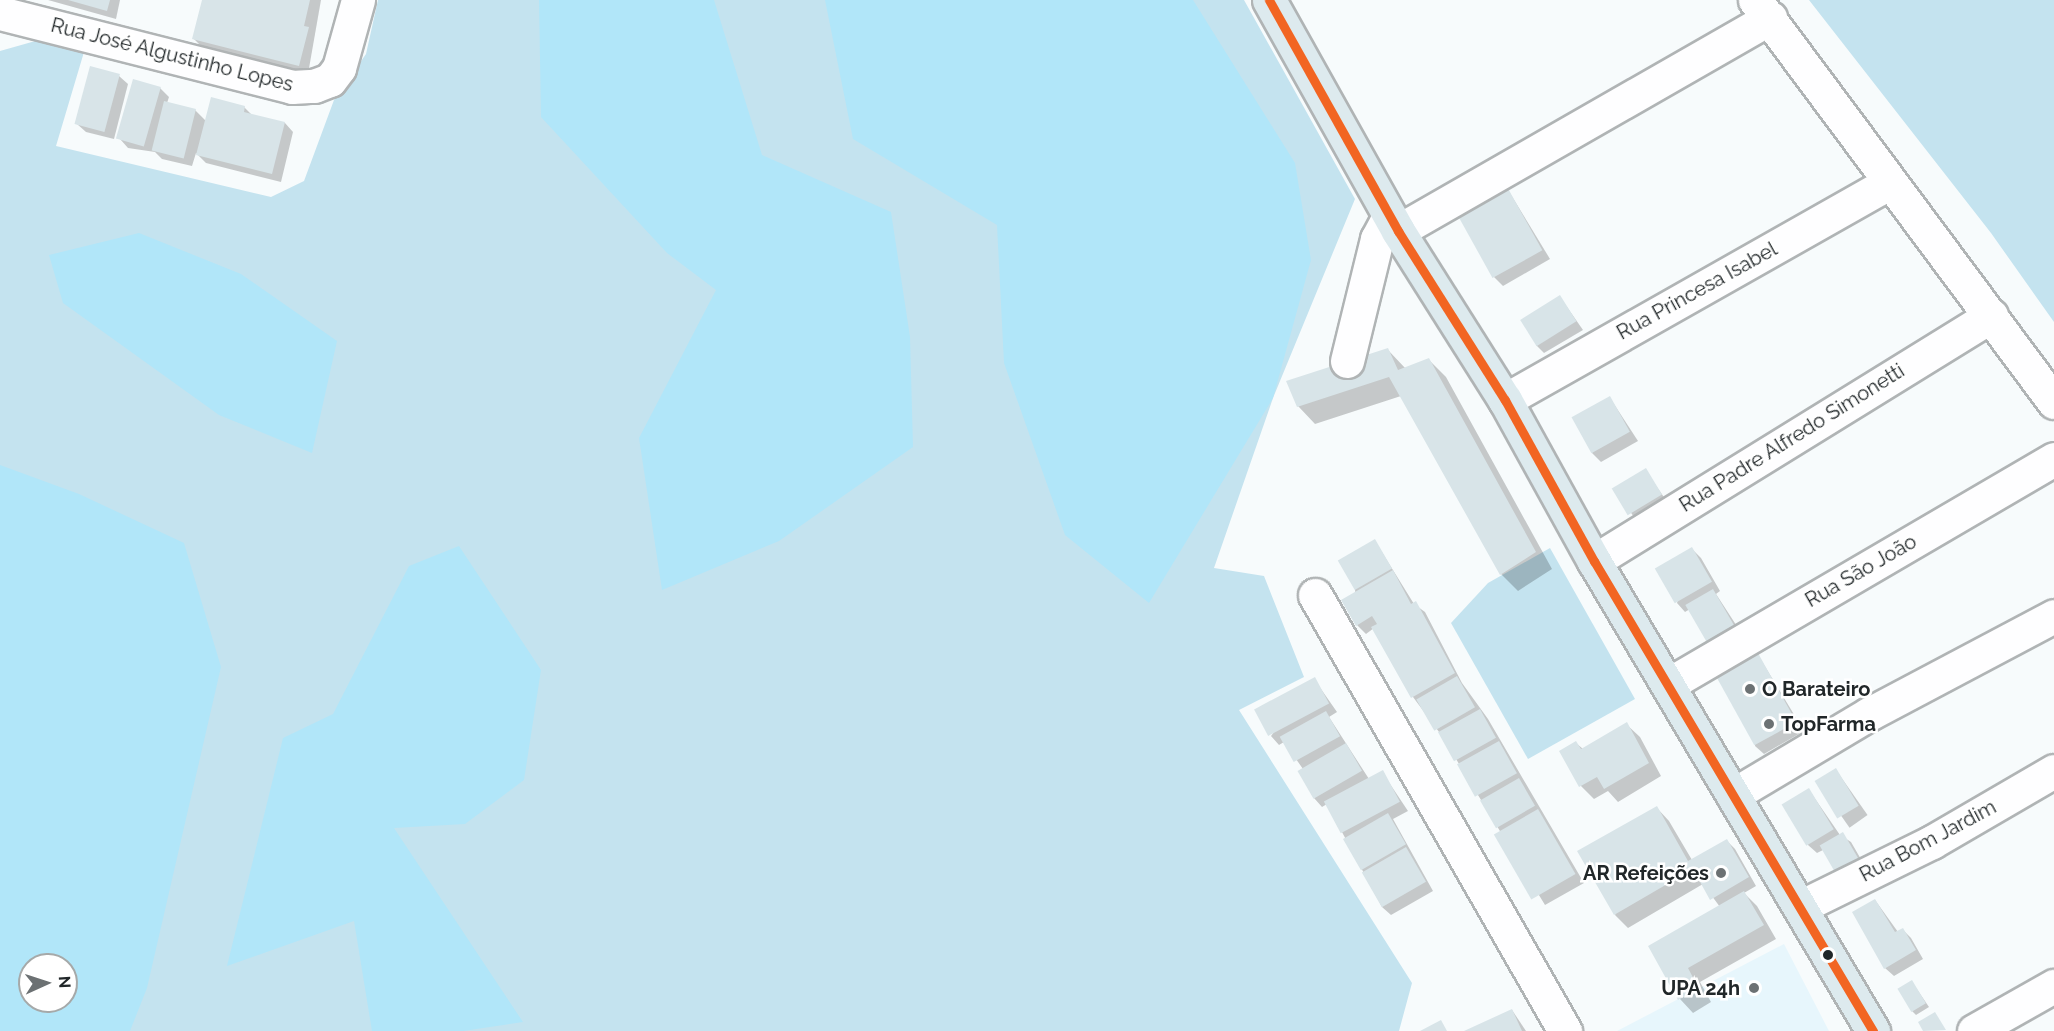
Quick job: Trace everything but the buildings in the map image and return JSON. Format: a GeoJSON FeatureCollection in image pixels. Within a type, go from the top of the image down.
{"type":"FeatureCollection","features":[{"type":"Feature","properties":{"kind":"main road"},"geometry":{"type":"LineString","coordinates":[[1269,0],[1394,224],[1505,400],[1594,561],[1874,1031]]}},
{"type":"Feature","properties":{"kind":"street","name":"Rua José Algustinho Lopes"},"geometry":{"type":"LineString","coordinates":[[0,13],[303,87],[330,80],[339,68],[358,0]]}},
{"type":"Feature","properties":{"kind":"street"},"geometry":{"type":"LineString","coordinates":[[1347,361],[1377,239],[1394,224],[1762,9],[2054,402]]}},
{"type":"Feature","properties":{"kind":"street","name":"Rua Princesa Isabel"},"geometry":{"type":"LineString","coordinates":[[1505,400],[1890,182]]}},
{"type":"Feature","properties":{"kind":"street","name":"Rua Padre Alfredo Simonetti"},"geometry":{"type":"LineString","coordinates":[[1594,561],[1991,316]]}},
{"type":"Feature","properties":{"kind":"street","name":"Rua São João"},"geometry":{"type":"LineString","coordinates":[[1669,684],[2054,459]]}},
{"type":"Feature","properties":{"kind":"street"},"geometry":{"type":"LineString","coordinates":[[1315,595],[1564,1031]]}},
{"type":"Feature","properties":{"kind":"street"},"geometry":{"type":"LineString","coordinates":[[1733,795],[1869,714],[2054,616]]}},
{"type":"Feature","properties":{"kind":"street","name":"Rua Bom Jardim"},"geometry":{"type":"LineString","coordinates":[[1800,907],[1932,842],[2054,771]]}},
{"type":"Feature","properties":{"kind":"street"},"geometry":{"type":"LineString","coordinates":[[1974,1031],[2054,986]]}},
{"type":"Feature","properties":{"kind":"shaded area"},"geometry":{"type":"Polygon","coordinates":[[[378,0],[1244,0],[1355,199],[1273,398],[1214,568],[1264,576],[1304,677],[1239,710],[1412,983],[1399,1031],[0,1031],[0,51],[46,38],[84,52],[56,146],[271,197],[304,181],[334,100],[366,54],[378,0]]]}},
{"type":"Feature","properties":{"kind":"shaded area"},"geometry":{"type":"Polygon","coordinates":[[[539,0],[714,0],[762,155],[891,212],[910,337],[913,447],[779,541],[662,590],[639,438],[716,290],[667,253],[541,117],[539,0]]]}},
{"type":"Feature","properties":{"kind":"shaded area"},"geometry":{"type":"Polygon","coordinates":[[[825,0],[1193,0],[1295,163],[1311,260],[1273,398],[1149,603],[1065,535],[1004,363],[997,225],[853,139],[825,0]]]}},
{"type":"Feature","properties":{"kind":"shaded area"},"geometry":{"type":"Polygon","coordinates":[[[1809,0],[2054,0],[2054,322],[1991,233],[1809,0]]]}},
{"type":"Feature","properties":{"kind":"shaded area"},"geometry":{"type":"Polygon","coordinates":[[[139,233],[241,274],[337,341],[312,453],[219,415],[63,303],[49,255],[139,233]]]}},
{"type":"Feature","properties":{"kind":"shaded area"},"geometry":{"type":"Polygon","coordinates":[[[0,465],[79,494],[184,543],[221,667],[147,988],[130,1031],[0,1031],[0,465]]]}},
{"type":"Feature","properties":{"kind":"shaded area"},"geometry":{"type":"Polygon","coordinates":[[[459,546],[541,670],[524,780],[465,824],[394,828],[523,1022],[463,1031],[372,1031],[354,921],[227,966],[283,738],[333,714],[409,566],[459,546]]]}},
{"type":"Feature","properties":{"kind":"shaded area"},"geometry":{"type":"Polygon","coordinates":[[[1550,548],[1635,699],[1528,759],[1451,623],[1488,583],[1550,548]]]}},
{"type":"Feature","properties":{"kind":"shaded area","name":"UPA 24h"},"geometry":{"type":"Polygon","coordinates":[[[1784,944],[1829,1031],[1617,1031],[1784,944]]]}},
{"type":"Feature","properties":{"kind":"transit line"},"geometry":{"type":"LineString","coordinates":[[1269,0],[1398,231],[1505,400],[1594,561],[1873,1031]]}},
{"type":"Feature","properties":{"kind":"place","name":"O Barateiro"},"geometry":{"type":"Point","coordinates":[1750,689]}},
{"type":"Feature","properties":{"kind":"place","name":"TopFarma"},"geometry":{"type":"Point","coordinates":[1769,724]}},
{"type":"Feature","properties":{"kind":"place","name":"AR Refeições"},"geometry":{"type":"Point","coordinates":[1721,873]}},
{"type":"Feature","properties":{"kind":"place","name":"UPA 24h"},"geometry":{"type":"Point","coordinates":[1754,988]}}]}
